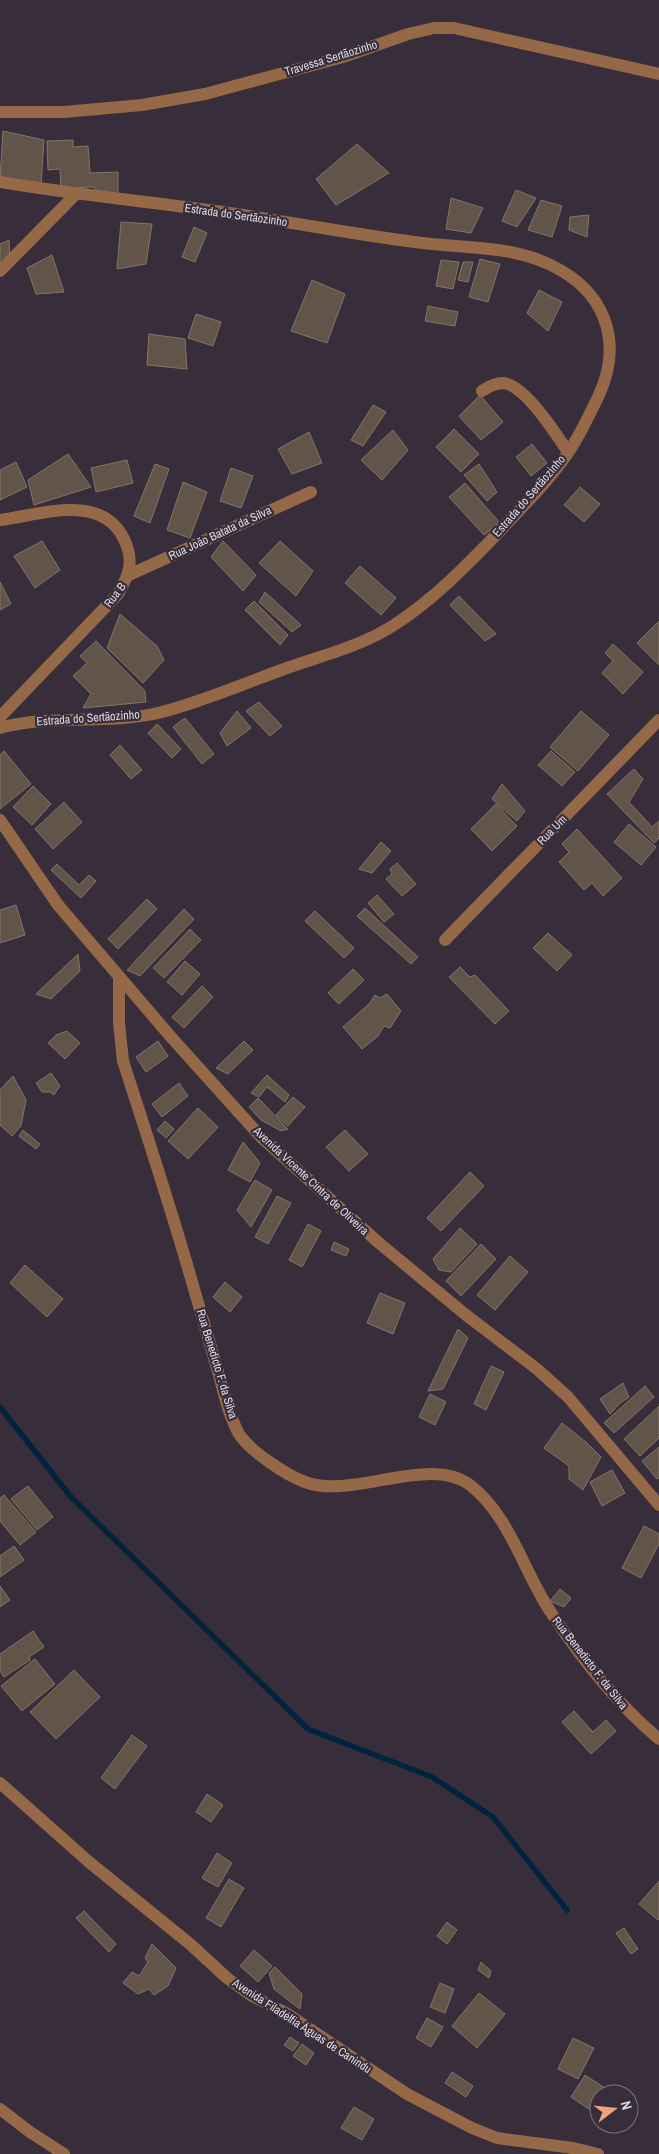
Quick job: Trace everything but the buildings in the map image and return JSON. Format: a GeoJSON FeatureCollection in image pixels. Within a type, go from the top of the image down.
{"type":"FeatureCollection","features":[{"type":"Feature","properties":{"kind":"street","name":"Travessa Sertãozinho"},"geometry":{"type":"LineString","coordinates":[[0,112],[64,112],[142,105],[205,94],[342,57],[408,34],[434,28],[454,28],[659,74]]}},
{"type":"Feature","properties":{"kind":"street","name":"Estrada do Sertãozinho"},"geometry":{"type":"LineString","coordinates":[[0,182],[75,194],[226,213],[416,242],[495,249],[530,257],[561,270],[580,284],[598,305],[610,340],[610,359],[606,381],[568,452],[535,493],[466,567],[424,604],[391,627],[349,647],[194,703],[154,714],[49,720],[0,728]]}},
{"type":"Feature","properties":{"kind":"street"},"geometry":{"type":"LineString","coordinates":[[0,271],[75,194]]}},
{"type":"Feature","properties":{"kind":"street"},"geometry":{"type":"LineString","coordinates":[[482,391],[496,384],[504,383],[513,386],[537,408],[568,452]]}},
{"type":"Feature","properties":{"kind":"street","name":"Rua João Batata da Silva"},"geometry":{"type":"LineString","coordinates":[[129,575],[311,492]]}},
{"type":"Feature","properties":{"kind":"street","name":"Rua B"},"geometry":{"type":"LineString","coordinates":[[0,520],[71,509],[93,513],[108,519],[119,529],[130,558],[129,575],[118,594],[0,717]]}},
{"type":"Feature","properties":{"kind":"street","name":"Rua Um"},"geometry":{"type":"LineString","coordinates":[[445,940],[659,720]]}},
{"type":"Feature","properties":{"kind":"street","name":"Avenida Vicente Cintra de Oliveira"},"geometry":{"type":"LineString","coordinates":[[0,820],[58,905],[118,976],[261,1137],[379,1243],[466,1315],[554,1383],[659,1505]]}},
{"type":"Feature","properties":{"kind":"street","name":"Rua Benedicto F. da Silva"},"geometry":{"type":"LineString","coordinates":[[118,976],[119,1023],[123,1061],[191,1278],[228,1409],[240,1434],[253,1449],[288,1474],[305,1483],[322,1486],[365,1483],[409,1476],[444,1475],[468,1484],[492,1506],[549,1610],[583,1657],[633,1717],[659,1739]]}},
{"type":"Feature","properties":{"kind":"street","name":"Avenida Filadélfia Águas de Canindu"},"geometry":{"type":"LineString","coordinates":[[0,1783],[89,1862],[190,1944],[228,1978],[252,1996],[286,2013],[407,2094],[472,2128],[496,2138],[573,2148],[598,2154]]}},
{"type":"Feature","properties":{"kind":"street"},"geometry":{"type":"LineString","coordinates":[[0,2109],[30,2132],[64,2154]]}},
{"type":"Feature","properties":{"kind":"waterway"},"geometry":{"type":"LineString","coordinates":[[0,1407],[71,1497],[308,1729],[432,1777],[493,1817],[567,1910]]}}]}
